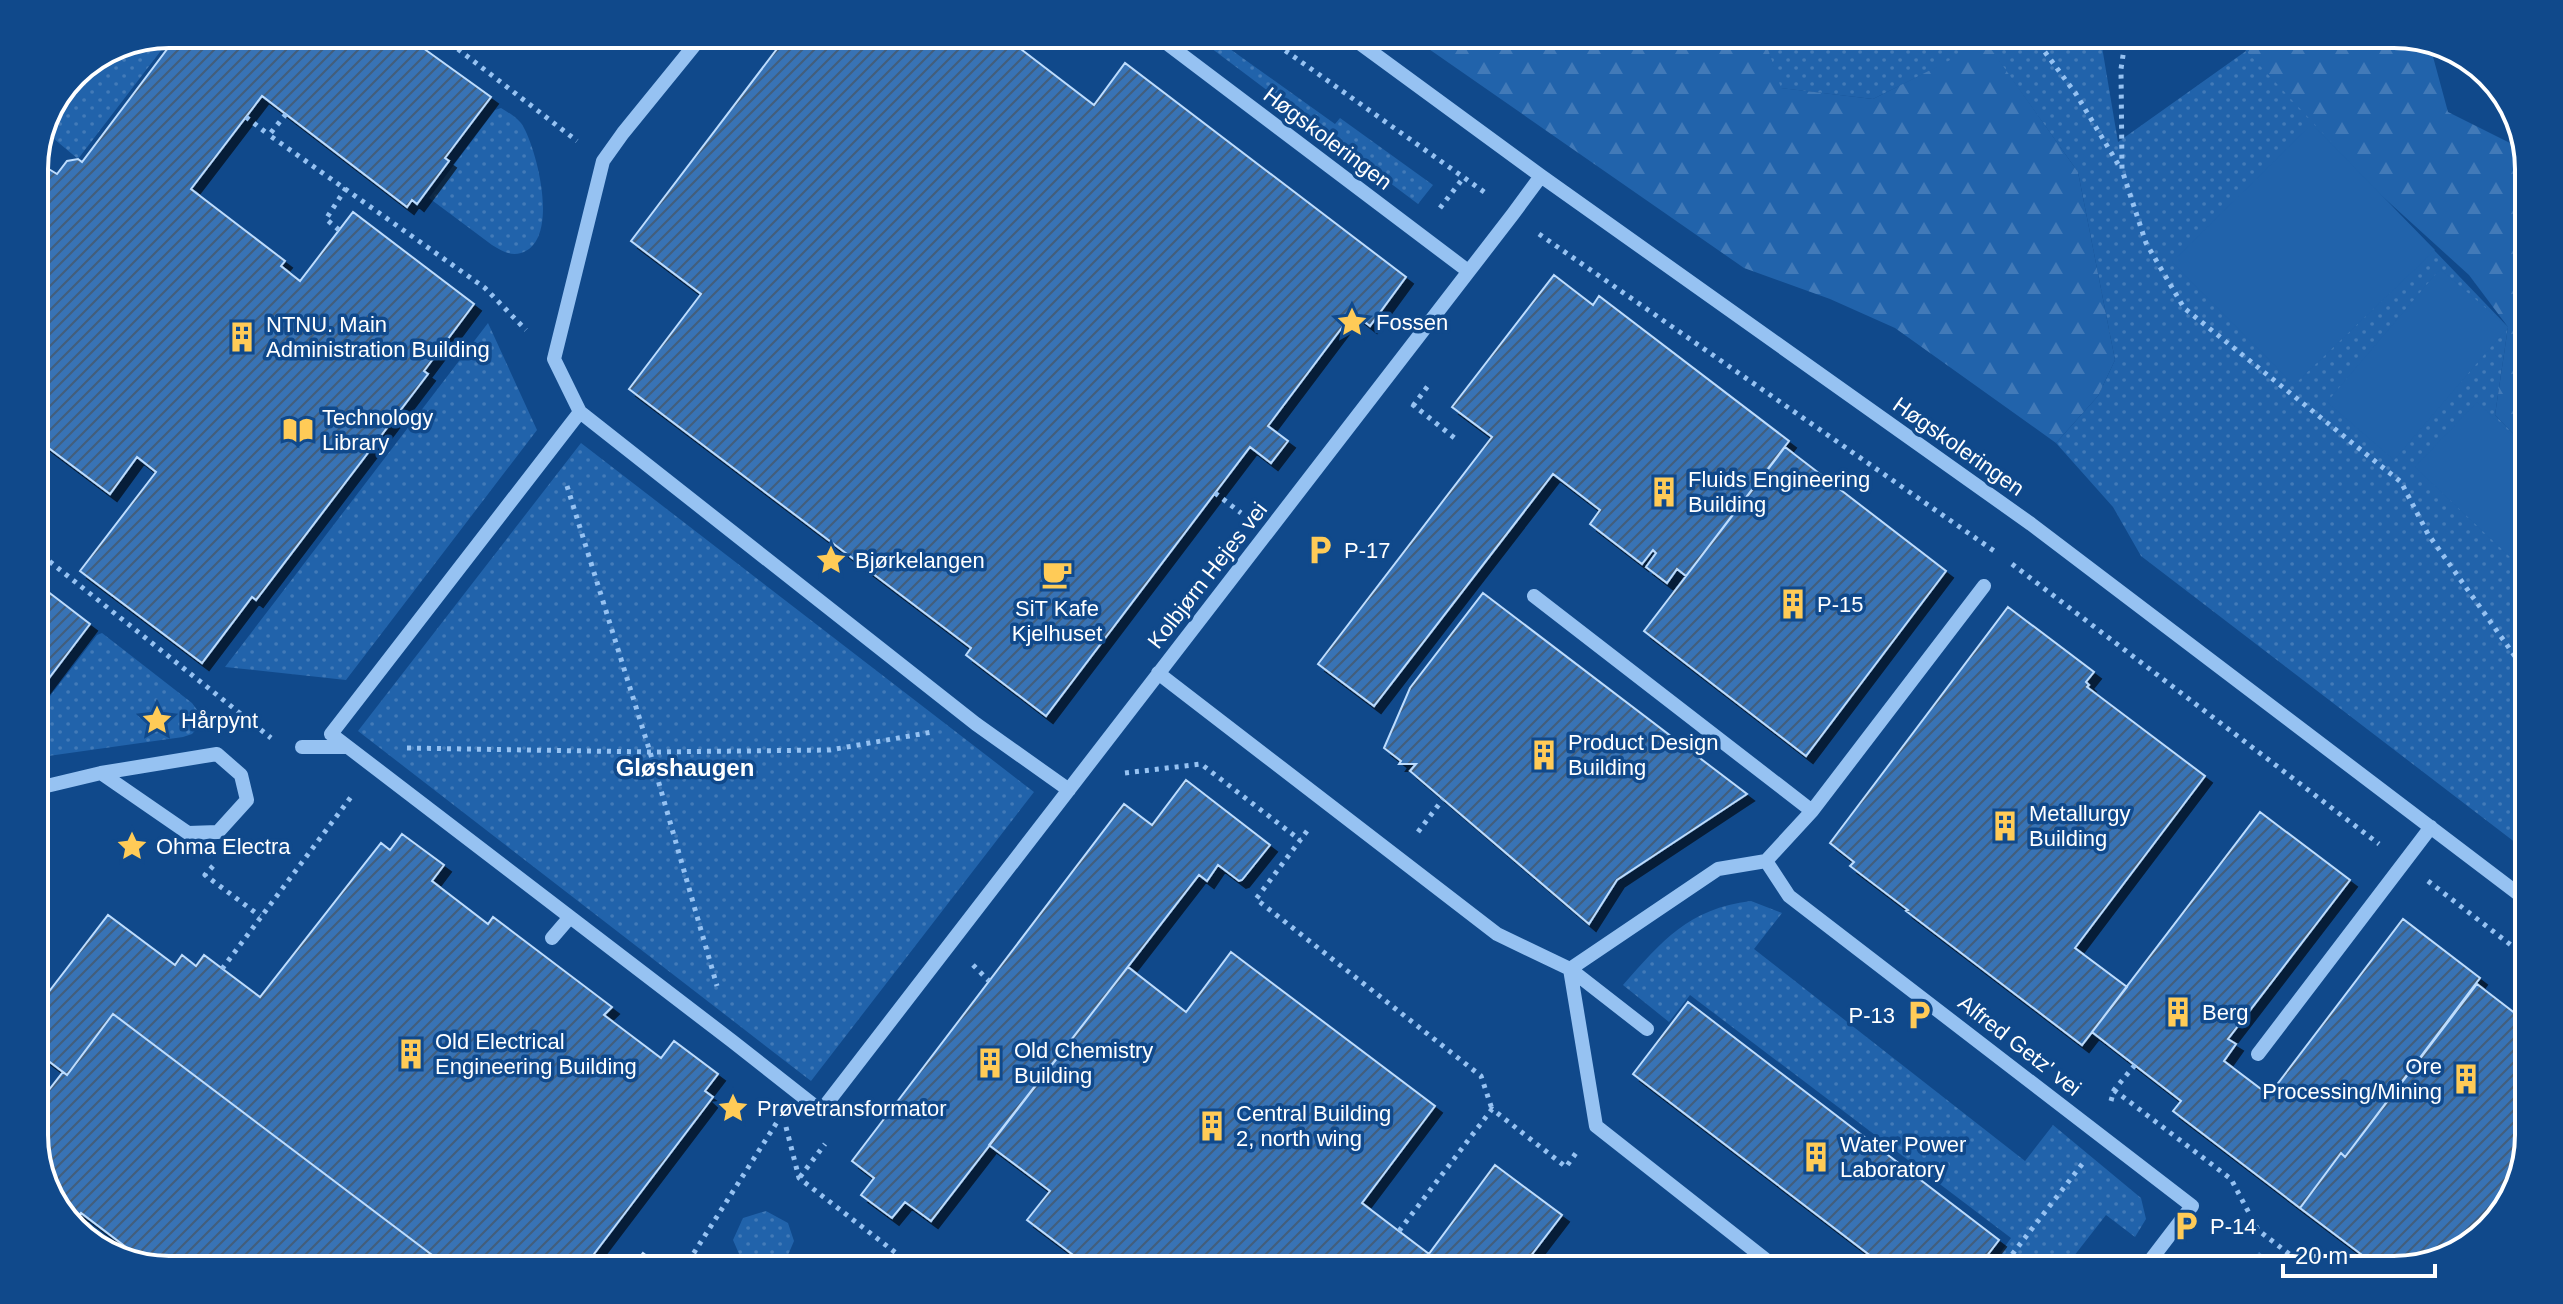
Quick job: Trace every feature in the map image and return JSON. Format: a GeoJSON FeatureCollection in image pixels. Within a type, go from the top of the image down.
{"type":"FeatureCollection","features":[{"type":"Feature","properties":{"kind":"street"},"geometry":{"type":"LineString","coordinates":[[692,48],[603,161],[554,359],[580,412],[976,724],[1069,790]]}},
{"type":"Feature","properties":{"kind":"street","name":"Høgskoleringen"},"geometry":{"type":"LineString","coordinates":[[1173,48],[1468,271]]}},
{"type":"Feature","properties":{"kind":"street","name":"Høgskoleringen"},"geometry":{"type":"LineString","coordinates":[[1366,48],[2031,524],[2515,891]]}},
{"type":"Feature","properties":{"kind":"street","name":"Kolbjørn Hejes vei"},"geometry":{"type":"LineString","coordinates":[[1541,176],[1158,673],[1497,934],[1570,969],[1647,1029]]}},
{"type":"Feature","properties":{"kind":"street"},"geometry":{"type":"LineString","coordinates":[[580,412],[331,734],[821,1111],[1158,673]]}},
{"type":"Feature","properties":{"kind":"street"},"geometry":{"type":"LineString","coordinates":[[1761,1256],[1596,1126],[1570,969],[1718,869],[1766,861],[1812,811],[1984,586]]}},
{"type":"Feature","properties":{"kind":"street"},"geometry":{"type":"LineString","coordinates":[[1534,596],[1812,811]]}},
{"type":"Feature","properties":{"kind":"street"},"geometry":{"type":"LineString","coordinates":[[302,747],[346,747]]}},
{"type":"Feature","properties":{"kind":"street"},"geometry":{"type":"LineString","coordinates":[[48,786],[101,773],[217,754],[241,775],[247,800],[218,832],[188,833],[101,773]]}},
{"type":"Feature","properties":{"kind":"street"},"geometry":{"type":"LineString","coordinates":[[2258,1054],[2431,827]]}},
{"type":"Feature","properties":{"kind":"street","name":"Alfred Getz' vei"},"geometry":{"type":"LineString","coordinates":[[1766,861],[1789,896],[2192,1206],[2154,1256]]}},
{"type":"Feature","properties":{"kind":"street"},"geometry":{"type":"LineString","coordinates":[[552,938],[570,917]]}},
{"type":"Feature","properties":{"kind":"path"},"geometry":{"type":"LineString","coordinates":[[456,48],[603,161]]}},
{"type":"Feature","properties":{"kind":"path"},"geometry":{"type":"LineString","coordinates":[[1282,48],[1464,177]]}},
{"type":"Feature","properties":{"kind":"path"},"geometry":{"type":"LineString","coordinates":[[2042,48],[2076,94],[2122,170],[2146,243],[2184,308],[2401,482],[2428,534],[2515,656]]}},
{"type":"Feature","properties":{"kind":"path"},"geometry":{"type":"LineString","coordinates":[[2122,170],[2121,69],[2124,48]]}},
{"type":"Feature","properties":{"kind":"path"},"geometry":{"type":"LineString","coordinates":[[269,135],[286,114]]}},
{"type":"Feature","properties":{"kind":"path"},"geometry":{"type":"LineString","coordinates":[[246,117],[485,288],[554,359]]}},
{"type":"Feature","properties":{"kind":"path"},"geometry":{"type":"LineString","coordinates":[[339,230],[326,219],[346,188]]}},
{"type":"Feature","properties":{"kind":"path"},"geometry":{"type":"LineString","coordinates":[[1539,234],[2004,558],[2515,948]]}},
{"type":"Feature","properties":{"kind":"path"},"geometry":{"type":"LineString","coordinates":[[1383,381],[1457,440]]}},
{"type":"Feature","properties":{"kind":"path"},"geometry":{"type":"LineString","coordinates":[[554,445],[650,752],[732,1041]]}},
{"type":"Feature","properties":{"kind":"path"},"geometry":{"type":"LineString","coordinates":[[346,747],[650,752],[830,750],[976,724]]}},
{"type":"Feature","properties":{"kind":"path"},"geometry":{"type":"LineString","coordinates":[[1122,773],[1201,764],[1300,840]]}},
{"type":"Feature","properties":{"kind":"path"},"geometry":{"type":"LineString","coordinates":[[222,969],[357,789]]}},
{"type":"Feature","properties":{"kind":"path"},"geometry":{"type":"LineString","coordinates":[[1327,804],[1256,899],[1481,1076],[1492,1109],[1566,1167],[1596,1126]]}},
{"type":"Feature","properties":{"kind":"path"},"geometry":{"type":"LineString","coordinates":[[967,958],[989,981]]}},
{"type":"Feature","properties":{"kind":"path"},"geometry":{"type":"LineString","coordinates":[[2011,1256],[2103,1137],[2114,1090],[2135,1065]]}},
{"type":"Feature","properties":{"kind":"path"},"geometry":{"type":"LineString","coordinates":[[1399,1231],[1492,1109]]}},
{"type":"Feature","properties":{"kind":"path"},"geometry":{"type":"LineString","coordinates":[[692,1256],[782,1115]]}},
{"type":"Feature","properties":{"kind":"path"},"geometry":{"type":"LineString","coordinates":[[827,1141],[799,1178],[900,1256]]}},
{"type":"Feature","properties":{"kind":"green space"},"geometry":{"type":"Polygon","coordinates":[[[1211,48],[1229,48],[1335,124],[1340,118],[1433,185],[1418,204],[1211,48]]]}},
{"type":"Feature","properties":{"kind":"green space"},"geometry":{"type":"Polygon","coordinates":[[[1427,48],[1768,48],[1781,88],[1873,99],[1974,48],[1990,48],[2078,172],[2115,360],[2098,396],[2056,443],[1895,328],[1830,299],[1744,268],[1427,48]]]}},
{"type":"Feature","properties":{"kind":"green space"},"geometry":{"type":"Polygon","coordinates":[[[1767,48],[1976,48],[1873,99],[1780,88],[1767,48]]]}},
{"type":"Feature","properties":{"kind":"green space"},"geometry":{"type":"Polygon","coordinates":[[[1990,48],[2102,48],[2118,142],[2246,51],[2317,115],[2382,196],[2508,327],[2495,415],[2515,436],[2515,842],[2141,556],[2113,507],[2056,443],[2098,396],[2115,360],[2078,172],[1990,48]]]}},
{"type":"Feature","properties":{"kind":"green space"},"geometry":{"type":"Polygon","coordinates":[[[2244,48],[2394,48],[2432,54],[2448,112],[2513,144],[2515,436],[2495,415],[2508,327],[2469,275],[2382,196],[2244,48]]]}},
{"type":"Feature","properties":{"kind":"green space"},"geometry":{"type":"Polygon","coordinates":[[[163,49],[78,159],[52,137],[60,115],[73,95],[102,68],[123,57],[163,49]]]}},
{"type":"Feature","properties":{"kind":"green space"},"geometry":{"type":"Polygon","coordinates":[[[501,108],[524,128],[535,157],[542,196],[540,232],[533,245],[517,254],[492,245],[429,198],[495,110],[501,108]]]}},
{"type":"Feature","properties":{"kind":"green space"},"geometry":{"type":"Polygon","coordinates":[[[2312,124],[2435,250],[2294,385],[2172,262],[2312,124]]]}},
{"type":"Feature","properties":{"kind":"green space"},"geometry":{"type":"Polygon","coordinates":[[[2440,269],[2508,327],[2394,460],[2327,402],[2440,269]]]}},
{"type":"Feature","properties":{"kind":"green space"},"geometry":{"type":"Polygon","coordinates":[[[488,323],[537,430],[346,680],[225,667],[488,323]]]}},
{"type":"Feature","properties":{"kind":"green space"},"geometry":{"type":"Polygon","coordinates":[[[2477,402],[2515,439],[2515,562],[2415,467],[2477,402]]]}},
{"type":"Feature","properties":{"kind":"green space"},"geometry":{"type":"Polygon","coordinates":[[[581,443],[1034,792],[811,1081],[358,731],[581,443]]]}},
{"type":"Feature","properties":{"kind":"green space"},"geometry":{"type":"Polygon","coordinates":[[[102,633],[192,703],[200,714],[200,725],[192,734],[48,756],[48,699],[97,635],[102,633]]]}},
{"type":"Feature","properties":{"kind":"green space"},"geometry":{"type":"Polygon","coordinates":[[[1751,901],[1782,913],[1754,949],[2025,1161],[2053,1125],[2141,1198],[2146,1219],[2135,1237],[2106,1215],[2074,1256],[1998,1256],[2011,1238],[1690,995],[1669,1022],[1623,985],[1678,929],[1710,911],[1751,901]]]}},
{"type":"Feature","properties":{"kind":"green space"},"geometry":{"type":"Polygon","coordinates":[[[766,1211],[788,1223],[794,1241],[788,1256],[740,1256],[733,1240],[743,1218],[766,1211]]]}},
{"type":"Feature","properties":{"kind":"building","name":"NTNU. Main Administration Building"},"geometry":{"type":"Polygon","coordinates":[[[168,48],[423,48],[491,97],[445,158],[449,161],[417,204],[412,200],[407,207],[262,96],[191,189],[285,261],[281,266],[300,281],[353,212],[474,304],[424,371],[428,374],[256,600],[252,597],[202,663],[80,571],[156,472],[137,457],[110,494],[48,448],[48,169],[57,174],[67,161],[78,159],[82,162],[168,48]]]}},
{"type":"Feature","properties":{"kind":"building"},"geometry":{"type":"Polygon","coordinates":[[[778,48],[1019,48],[1094,105],[1125,63],[1406,277],[1370,326],[1353,313],[1268,426],[1288,441],[1271,463],[1250,447],[1046,716],[966,655],[971,648],[629,389],[701,294],[631,241],[778,48]]]}},
{"type":"Feature","properties":{"kind":"building","name":"Fluids Engineering Building"},"geometry":{"type":"Polygon","coordinates":[[[1554,275],[1593,305],[1599,296],[1789,441],[1686,576],[1677,569],[1667,583],[1646,567],[1656,553],[1653,550],[1642,564],[1590,524],[1600,510],[1553,474],[1374,706],[1318,664],[1492,437],[1452,407],[1554,275]]]}},
{"type":"Feature","properties":{"kind":"building","name":"P-15"},"geometry":{"type":"Polygon","coordinates":[[[1785,447],[1946,571],[1806,756],[1644,631],[1785,447]]]}},
{"type":"Feature","properties":{"kind":"building"},"geometry":{"type":"Polygon","coordinates":[[[48,592],[90,624],[48,680],[48,592]]]}},
{"type":"Feature","properties":{"kind":"building","name":"Product Design Building"},"geometry":{"type":"Polygon","coordinates":[[[1483,593],[1747,794],[1617,880],[1589,924],[1410,771],[1416,764],[1399,764],[1401,761],[1384,748],[1410,688],[1483,593]]]}},
{"type":"Feature","properties":{"kind":"building","name":"Metallurgy Building"},"geometry":{"type":"Polygon","coordinates":[[[2008,607],[2094,672],[2086,682],[2087,687],[2205,776],[2075,948],[2127,987],[2082,1045],[1906,911],[1850,866],[1854,862],[1830,843],[2008,607]]]}},
{"type":"Feature","properties":{"kind":"building","name":"Old Chemistry Building"},"geometry":{"type":"Polygon","coordinates":[[[1186,780],[1270,845],[1242,880],[1239,881],[1218,865],[1207,881],[1199,875],[931,1221],[905,1202],[892,1218],[861,1195],[874,1178],[852,1161],[1124,804],[1152,825],[1186,780]]]}},
{"type":"Feature","properties":{"kind":"building","name":"Berg"},"geometry":{"type":"Polygon","coordinates":[[[2260,812],[2350,880],[2228,1039],[2236,1044],[2224,1061],[2269,1095],[2403,919],[2480,978],[2345,1157],[2341,1153],[2300,1208],[2173,1111],[2181,1101],[2092,1032],[2260,812]]]}},
{"type":"Feature","properties":{"kind":"building","name":"Old Electrical Engineering Building"},"geometry":{"type":"Polygon","coordinates":[[[402,834],[444,865],[432,881],[488,924],[493,917],[612,1007],[604,1015],[661,1058],[674,1041],[718,1074],[705,1091],[713,1097],[594,1254],[597,1256],[433,1256],[113,1014],[67,1075],[48,1061],[48,993],[108,915],[175,965],[182,955],[196,966],[204,955],[260,997],[381,843],[390,850],[402,834]]]}},
{"type":"Feature","properties":{"kind":"building","name":"Central Building 2, north wing"},"geometry":{"type":"Polygon","coordinates":[[[1231,952],[1435,1106],[1362,1203],[1429,1254],[1428,1256],[1075,1256],[1027,1220],[1050,1191],[989,1145],[1128,967],[1186,1012],[1231,952]]]}},
{"type":"Feature","properties":{"kind":"building","name":"Ore Processing/Mining"},"geometry":{"type":"Polygon","coordinates":[[[2477,984],[2515,1013],[2513,1159],[2503,1189],[2474,1226],[2448,1244],[2425,1252],[2363,1256],[2300,1208],[2341,1153],[2345,1157],[2477,984]]]}},
{"type":"Feature","properties":{"kind":"building","name":"Water Power Laboratory"},"geometry":{"type":"Polygon","coordinates":[[[1688,1002],[1999,1240],[1987,1256],[1871,1256],[1633,1074],[1688,1002]]]}},
{"type":"Feature","properties":{"kind":"building"},"geometry":{"type":"Polygon","coordinates":[[[113,1014],[433,1256],[169,1256],[128,1248],[81,1213],[78,1215],[54,1174],[48,1143],[48,1091],[63,1072],[67,1075],[113,1014]]]}},
{"type":"Feature","properties":{"kind":"building"},"geometry":{"type":"Polygon","coordinates":[[[1495,1165],[1562,1215],[1531,1256],[1427,1256],[1495,1165]]]}},
{"type":"Feature","properties":{"kind":"place","name":"Fossen"},"geometry":{"type":"Point","coordinates":[1352,322]}},
{"type":"Feature","properties":{"kind":"place","name":"NTNU. Main Administration Building"},"geometry":{"type":"Point","coordinates":[242,337]}},
{"type":"Feature","properties":{"kind":"place","name":"Technology Library"},"geometry":{"type":"Point","coordinates":[298,430]}},
{"type":"Feature","properties":{"kind":"place","name":"Fluids Engineering Building"},"geometry":{"type":"Point","coordinates":[1664,492]}},
{"type":"Feature","properties":{"kind":"place","name":"P-17"},"geometry":{"type":"Point","coordinates":[1320,550]}},
{"type":"Feature","properties":{"kind":"place","name":"Bjørkelangen"},"geometry":{"type":"Point","coordinates":[831,560]}},
{"type":"Feature","properties":{"kind":"place","name":"SiT Kafe Kjelhuset"},"geometry":{"type":"Point","coordinates":[1057,574]}},
{"type":"Feature","properties":{"kind":"place","name":"P-15"},"geometry":{"type":"Point","coordinates":[1793,604]}},
{"type":"Feature","properties":{"kind":"place","name":"Hårpynt"},"geometry":{"type":"Point","coordinates":[157,720]}},
{"type":"Feature","properties":{"kind":"place","name":"Product Design Building"},"geometry":{"type":"Point","coordinates":[1544,755]}},
{"type":"Feature","properties":{"kind":"place","name":"Metallurgy Building"},"geometry":{"type":"Point","coordinates":[2005,826]}},
{"type":"Feature","properties":{"kind":"place","name":"Ohma Electra"},"geometry":{"type":"Point","coordinates":[132,846]}},
{"type":"Feature","properties":{"kind":"place","name":"Berg"},"geometry":{"type":"Point","coordinates":[2178,1012]}},
{"type":"Feature","properties":{"kind":"place","name":"P-13"},"geometry":{"type":"Point","coordinates":[1919,1015]}},
{"type":"Feature","properties":{"kind":"place","name":"Old Electrical Engineering Building"},"geometry":{"type":"Point","coordinates":[411,1054]}},
{"type":"Feature","properties":{"kind":"place","name":"Old Chemistry Building"},"geometry":{"type":"Point","coordinates":[990,1063]}},
{"type":"Feature","properties":{"kind":"place","name":"Ore Processing/Mining"},"geometry":{"type":"Point","coordinates":[2466,1079]}},
{"type":"Feature","properties":{"kind":"place","name":"Prøvetransformator"},"geometry":{"type":"Point","coordinates":[733,1108]}},
{"type":"Feature","properties":{"kind":"place","name":"Central Building 2, north wing"},"geometry":{"type":"Point","coordinates":[1212,1126]}},
{"type":"Feature","properties":{"kind":"place","name":"Water Power Laboratory"},"geometry":{"type":"Point","coordinates":[1816,1157]}},
{"type":"Feature","properties":{"kind":"place","name":"P-14"},"geometry":{"type":"Point","coordinates":[2186,1226]}},
{"type":"Feature","properties":{"kind":"district","name":"Gløshaugen"},"geometry":{"type":"Point","coordinates":[685,768]}}]}
